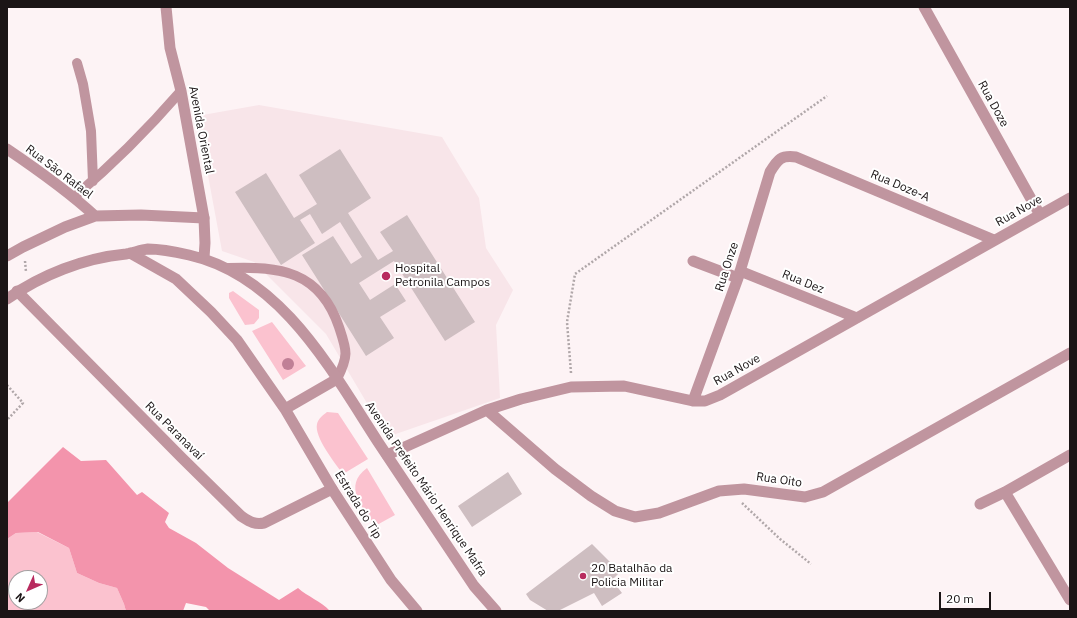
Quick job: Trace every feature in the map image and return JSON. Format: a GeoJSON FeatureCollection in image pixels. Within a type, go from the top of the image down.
{"type":"FeatureCollection","features":[{"type":"Feature","properties":{"kind":"street","name":"Avenida Oriental"},"geometry":{"type":"LineString","coordinates":[[166,7],[170,48],[181,91],[204,218],[204,258]]}},
{"type":"Feature","properties":{"kind":"street","name":"Rua Doze"},"geometry":{"type":"LineString","coordinates":[[924,7],[1040,215]]}},
{"type":"Feature","properties":{"kind":"street","name":"Rua São Rafael"},"geometry":{"type":"LineString","coordinates":[[7,149],[48,177],[74,197],[95,216]]}},
{"type":"Feature","properties":{"kind":"street","name":"Rua Onze"},"geometry":{"type":"LineString","coordinates":[[693,401],[739,274],[770,172],[780,158],[787,156],[796,157]]}},
{"type":"Feature","properties":{"kind":"street","name":"Rua Doze-A"},"geometry":{"type":"LineString","coordinates":[[796,157],[994,240]]}},
{"type":"Feature","properties":{"kind":"street","name":"Rua Nove"},"geometry":{"type":"LineString","coordinates":[[387,455],[487,410],[521,399],[571,387],[624,386],[693,401],[705,401],[720,395],[1070,198]]}},
{"type":"Feature","properties":{"kind":"street"},"geometry":{"type":"LineString","coordinates":[[7,256],[65,227],[95,216],[141,215],[204,218]]}},
{"type":"Feature","properties":{"kind":"street","name":"Avenida Prefeito Mário Henrique Mafra"},"geometry":{"type":"LineString","coordinates":[[7,299],[32,283],[93,259],[147,249],[171,251],[204,258],[228,268],[250,281],[278,305],[304,333],[337,379],[474,586],[496,611]]}},
{"type":"Feature","properties":{"kind":"street","name":"Estrada do Tip"},"geometry":{"type":"LineString","coordinates":[[130,253],[176,279],[211,312],[237,340],[285,409],[332,489],[391,580],[417,611]]}},
{"type":"Feature","properties":{"kind":"street","name":"Rua Dez"},"geometry":{"type":"LineString","coordinates":[[693,261],[739,274],[857,318]]}},
{"type":"Feature","properties":{"kind":"street","name":"Rua Paranavaí"},"geometry":{"type":"LineString","coordinates":[[17,292],[182,458],[241,516],[250,522],[257,524],[264,523],[332,489]]}},
{"type":"Feature","properties":{"kind":"street","name":"Rua Oito"},"geometry":{"type":"LineString","coordinates":[[487,410],[555,469],[591,496],[615,511],[635,517],[659,513],[719,491],[744,488],[804,497],[823,492],[1070,353]]}},
{"type":"Feature","properties":{"kind":"street"},"geometry":{"type":"LineString","coordinates":[[285,409],[337,379]]}},
{"type":"Feature","properties":{"kind":"street"},"geometry":{"type":"LineString","coordinates":[[980,504],[1005,492],[1070,455]]}},
{"type":"Feature","properties":{"kind":"street"},"geometry":{"type":"LineString","coordinates":[[1005,492],[1070,600]]}},
{"type":"Feature","properties":{"kind":"lane"},"geometry":{"type":"LineString","coordinates":[[77,63],[84,84],[91,132],[93,181]]}},
{"type":"Feature","properties":{"kind":"lane"},"geometry":{"type":"LineString","coordinates":[[74,197],[93,181],[164,111],[181,91]]}},
{"type":"Feature","properties":{"kind":"lane"},"geometry":{"type":"LineString","coordinates":[[228,268],[257,267],[283,271],[307,281],[319,291],[336,317],[346,346],[345,363],[337,379]]}},
{"type":"Feature","properties":{"kind":"path"},"geometry":{"type":"LineString","coordinates":[[571,387],[567,322],[575,274],[827,96]]}},
{"type":"Feature","properties":{"kind":"path"},"geometry":{"type":"LineString","coordinates":[[23,247],[27,276],[32,283]]}},
{"type":"Feature","properties":{"kind":"path"},"geometry":{"type":"LineString","coordinates":[[7,385],[23,402],[7,420]]}},
{"type":"Feature","properties":{"kind":"path"},"geometry":{"type":"LineString","coordinates":[[728,490],[780,539],[811,564]]}},
{"type":"Feature","properties":{"kind":"shaded area","name":"Hospital Petronila Campos"},"geometry":{"type":"Polygon","coordinates":[[[259,105],[442,137],[479,198],[486,248],[513,290],[496,325],[500,398],[387,437],[326,334],[254,262],[222,251],[197,116],[259,105]]]}},
{"type":"Feature","properties":{"kind":"shaded area"},"geometry":{"type":"Polygon","coordinates":[[[233,291],[259,310],[259,318],[254,324],[245,325],[229,298],[229,293],[233,291]]]}},
{"type":"Feature","properties":{"kind":"shaded area"},"geometry":{"type":"Polygon","coordinates":[[[272,322],[306,366],[283,380],[252,331],[272,322]]]}},
{"type":"Feature","properties":{"kind":"shaded area"},"geometry":{"type":"Polygon","coordinates":[[[327,412],[338,413],[368,459],[343,474],[330,457],[322,443],[317,429],[318,420],[327,412]]]}},
{"type":"Feature","properties":{"kind":"shaded area"},"geometry":{"type":"Polygon","coordinates":[[[63,447],[81,461],[106,460],[137,495],[142,492],[169,513],[165,522],[169,528],[196,543],[228,568],[279,600],[298,588],[323,604],[330,611],[210,611],[206,607],[186,603],[183,611],[126,611],[117,588],[99,583],[77,573],[69,548],[38,532],[16,533],[7,539],[7,503],[63,447]]]}},
{"type":"Feature","properties":{"kind":"shaded area"},"geometry":{"type":"Polygon","coordinates":[[[367,468],[395,515],[375,526],[365,512],[355,490],[356,482],[367,468]]]}},
{"type":"Feature","properties":{"kind":"shaded area"},"geometry":{"type":"Polygon","coordinates":[[[37,532],[69,548],[77,573],[99,583],[117,588],[126,611],[7,611],[7,539],[16,533],[37,532]]]}},
{"type":"Feature","properties":{"kind":"building"},"geometry":{"type":"Polygon","coordinates":[[[340,149],[371,198],[348,213],[378,260],[393,251],[380,232],[407,215],[475,322],[445,341],[394,261],[359,283],[370,300],[395,284],[406,301],[380,317],[394,338],[366,356],[302,255],[333,236],[351,264],[362,257],[340,222],[322,234],[310,214],[300,220],[315,243],[281,265],[235,192],[266,173],[294,218],[317,204],[299,175],[340,149]]]}},
{"type":"Feature","properties":{"kind":"building"},"geometry":{"type":"Polygon","coordinates":[[[508,472],[522,494],[472,527],[458,506],[508,472]]]}},
{"type":"Feature","properties":{"kind":"building","name":"20 Batalhão da Policia Militar"},"geometry":{"type":"Polygon","coordinates":[[[592,544],[620,572],[612,580],[622,593],[602,606],[594,593],[558,611],[548,611],[530,600],[526,594],[592,544]]]}},
{"type":"Feature","properties":{"kind":"place","name":"Hospital Petronila Campos"},"geometry":{"type":"Point","coordinates":[386,276]}},
{"type":"Feature","properties":{"kind":"place","name":"20 Batalhão da Policia Militar"},"geometry":{"type":"Point","coordinates":[583,576]}}]}
